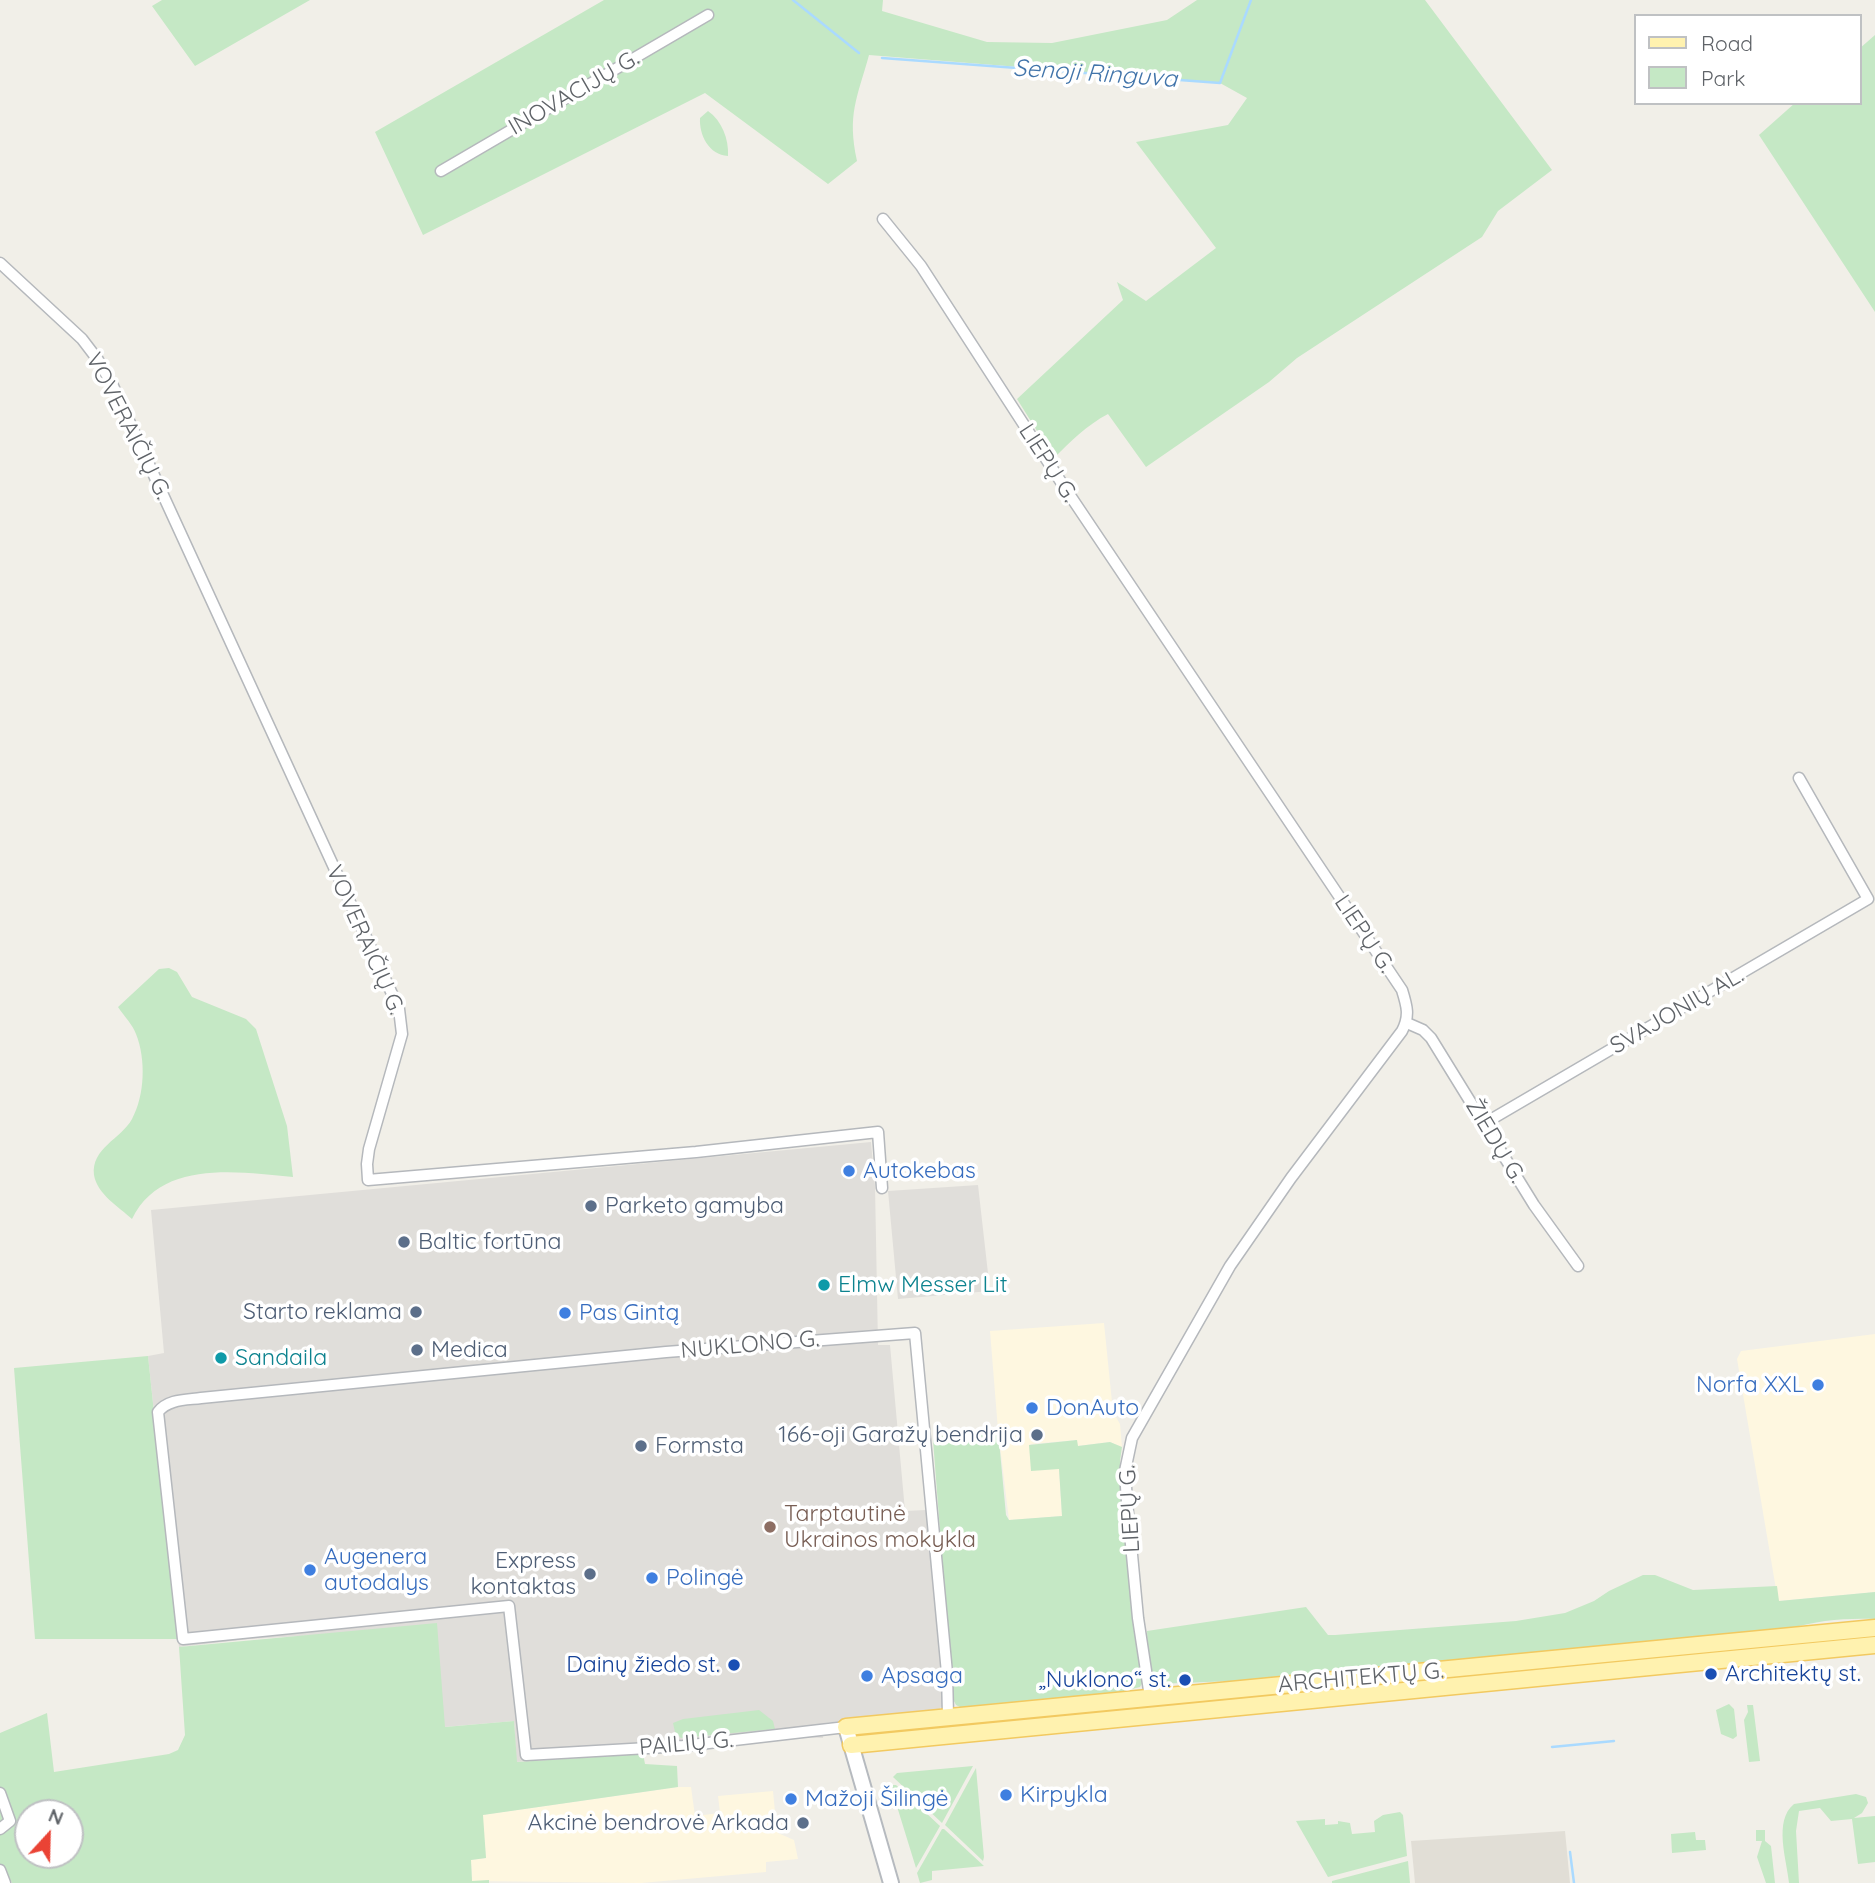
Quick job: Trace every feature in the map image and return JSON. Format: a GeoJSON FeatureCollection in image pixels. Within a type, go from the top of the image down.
{"type":"FeatureCollection","features":[{"type":"Feature","properties":{"kind":"main road","name":"ARCHITEKTŲ G."},"geometry":{"type":"LineString","coordinates":[[851,1745],[1875,1628]]}},
{"type":"Feature","properties":{"kind":"main road","name":"ARCHITEKTŲ G."},"geometry":{"type":"LineString","coordinates":[[846,1727],[1150,1697],[1322,1690],[1875,1646]]}},
{"type":"Feature","properties":{"kind":"main road"},"geometry":{"type":"LineString","coordinates":[[846,1727],[891,1883]]}},
{"type":"Feature","properties":{"kind":"street","name":"INOVACIJŲ G."},"geometry":{"type":"LineString","coordinates":[[441,171],[708,15]]}},
{"type":"Feature","properties":{"kind":"street","name":"LIEPŲ G."},"geometry":{"type":"LineString","coordinates":[[883,219],[921,267],[1068,494],[1402,990],[1408,1007],[1407,1023],[1291,1178],[1230,1266],[1132,1438],[1125,1471],[1127,1502],[1138,1618],[1150,1697]]}},
{"type":"Feature","properties":{"kind":"street","name":"VOVERAIČIŲ G."},"geometry":{"type":"LineString","coordinates":[[0,263],[82,339],[113,386],[399,1009],[402,1034],[369,1149],[368,1180],[696,1152],[878,1132],[882,1188]]}},
{"type":"Feature","properties":{"kind":"street","name":"SVAJONIŲ AL."},"geometry":{"type":"LineString","coordinates":[[1485,1123],[1868,899],[1799,778]]}},
{"type":"Feature","properties":{"kind":"street","name":"ŽIEDŲ G."},"geometry":{"type":"LineString","coordinates":[[1407,1023],[1423,1030],[1431,1038],[1534,1205],[1578,1266]]}},
{"type":"Feature","properties":{"kind":"street","name":"NUKLONO G."},"geometry":{"type":"LineString","coordinates":[[526,1755],[509,1606],[183,1639],[158,1412],[163,1405],[173,1401],[201,1398],[666,1352],[915,1333],[947,1674],[948,1716]]}},
{"type":"Feature","properties":{"kind":"street","name":"PAILIŲ G."},"geometry":{"type":"LineString","coordinates":[[526,1755],[683,1746],[846,1727]]}},
{"type":"Feature","properties":{"kind":"street"},"geometry":{"type":"LineString","coordinates":[[0,1793],[10,1821],[0,1829]]}},
{"type":"Feature","properties":{"kind":"street"},"geometry":{"type":"LineString","coordinates":[[0,1871],[5,1883]]}},
{"type":"Feature","properties":{"kind":"shaded area"},"geometry":{"type":"Polygon","coordinates":[[[871,1142],[875,1186],[878,1345],[890,1345],[905,1511],[926,1510],[945,1702],[938,1711],[824,1723],[823,1738],[794,1737],[643,1754],[516,1762],[514,1721],[444,1727],[335,1634],[179,1647],[148,1356],[164,1353],[151,1210],[871,1142]]]}},
{"type":"Feature","properties":{"kind":"shaded area"},"geometry":{"type":"Polygon","coordinates":[[[978,1185],[990,1291],[898,1299],[888,1191],[978,1185]]]}},
{"type":"Feature","properties":{"kind":"shaded area"},"geometry":{"type":"Polygon","coordinates":[[[1104,1323],[1113,1412],[1120,1424],[1122,1447],[1110,1442],[1077,1446],[1077,1440],[1030,1444],[1059,1469],[1062,1516],[1009,1520],[990,1331],[1104,1323]]]}},
{"type":"Feature","properties":{"kind":"shaded area"},"geometry":{"type":"Polygon","coordinates":[[[1875,1334],[1875,1592],[1778,1601],[1737,1359],[1741,1351],[1875,1334]]]}},
{"type":"Feature","properties":{"kind":"shaded area"},"geometry":{"type":"Polygon","coordinates":[[[691,1787],[695,1816],[720,1813],[718,1796],[773,1791],[775,1812],[768,1816],[776,1818],[778,1833],[794,1840],[798,1859],[766,1862],[766,1872],[641,1883],[472,1881],[471,1860],[486,1858],[482,1815],[691,1787]]]}},
{"type":"Feature","properties":{"kind":"shaded area"},"geometry":{"type":"Polygon","coordinates":[[[1565,1831],[1570,1883],[1415,1883],[1411,1841],[1565,1831]]]}},
{"type":"Feature","properties":{"kind":"green space"},"geometry":{"type":"Polygon","coordinates":[[[162,0],[310,0],[195,66],[152,6],[162,0]]]}},
{"type":"Feature","properties":{"kind":"green space"},"geometry":{"type":"Polygon","coordinates":[[[604,0],[883,0],[882,11],[987,42],[1052,43],[1167,20],[1197,0],[1425,0],[1552,170],[1498,211],[1482,237],[1297,358],[1269,382],[1146,467],[1108,414],[1086,428],[1054,458],[1017,399],[1123,300],[1117,282],[1146,301],[1216,248],[1136,142],[1228,125],[1247,98],[1220,83],[869,55],[853,118],[857,161],[828,184],[705,93],[423,235],[375,132],[604,0]]]}},
{"type":"Feature","properties":{"kind":"green space"},"geometry":{"type":"Polygon","coordinates":[[[1875,35],[1875,312],[1759,135],[1793,105],[1861,105],[1861,47],[1875,35]]]}},
{"type":"Feature","properties":{"kind":"green space"},"geometry":{"type":"Polygon","coordinates":[[[708,111],[724,131],[728,156],[715,152],[703,137],[700,118],[708,111]]]}},
{"type":"Feature","properties":{"kind":"green space"},"geometry":{"type":"Polygon","coordinates":[[[169,968],[177,972],[192,997],[246,1019],[256,1029],[287,1126],[293,1177],[226,1172],[181,1178],[162,1186],[145,1200],[132,1219],[99,1188],[94,1166],[102,1151],[132,1119],[142,1088],[143,1066],[139,1044],[133,1027],[118,1007],[159,969],[169,968]]]}},
{"type":"Feature","properties":{"kind":"green space"},"geometry":{"type":"Polygon","coordinates":[[[148,1356],[178,1639],[35,1639],[14,1368],[148,1356]]]}},
{"type":"Feature","properties":{"kind":"green space"},"geometry":{"type":"Polygon","coordinates":[[[998,1430],[1006,1515],[1009,1520],[1062,1516],[1059,1469],[1031,1471],[1029,1445],[1077,1440],[1078,1446],[1110,1442],[1122,1447],[1120,1461],[1144,1680],[1140,1687],[1112,1694],[962,1708],[956,1705],[953,1699],[933,1440],[936,1437],[998,1430]]]}},
{"type":"Feature","properties":{"kind":"green space"},"geometry":{"type":"Polygon","coordinates":[[[1643,1575],[1655,1575],[1693,1590],[1777,1586],[1779,1601],[1875,1592],[1875,1619],[1832,1620],[1789,1629],[1257,1680],[1157,1684],[1148,1667],[1147,1631],[1306,1607],[1328,1635],[1516,1621],[1565,1613],[1643,1575]]]}},
{"type":"Feature","properties":{"kind":"green space"},"geometry":{"type":"Polygon","coordinates":[[[437,1623],[445,1727],[514,1721],[517,1762],[643,1754],[645,1764],[677,1766],[678,1787],[483,1815],[486,1858],[471,1860],[472,1881],[489,1880],[489,1883],[12,1883],[0,1864],[0,1733],[47,1713],[54,1772],[169,1754],[178,1750],[185,1735],[179,1647],[437,1623]]]}},
{"type":"Feature","properties":{"kind":"green space"},"geometry":{"type":"Polygon","coordinates":[[[1875,1634],[1875,1638],[1324,1690],[1325,1688],[1875,1634]]]}},
{"type":"Feature","properties":{"kind":"green space"},"geometry":{"type":"Polygon","coordinates":[[[1313,1689],[1311,1692],[873,1735],[872,1730],[1313,1689]]]}},
{"type":"Feature","properties":{"kind":"green space"},"geometry":{"type":"Polygon","coordinates":[[[1729,1704],[1734,1709],[1737,1736],[1733,1739],[1721,1734],[1716,1710],[1729,1704]]]}},
{"type":"Feature","properties":{"kind":"green space"},"geometry":{"type":"Polygon","coordinates":[[[1747,1705],[1753,1705],[1760,1761],[1749,1762],[1744,1720],[1748,1712],[1747,1705]]]}},
{"type":"Feature","properties":{"kind":"green space"},"geometry":{"type":"Polygon","coordinates":[[[759,1710],[773,1721],[775,1729],[681,1738],[675,1732],[673,1723],[683,1719],[759,1710]]]}},
{"type":"Feature","properties":{"kind":"green space"},"geometry":{"type":"Polygon","coordinates":[[[973,1766],[942,1823],[893,1777],[897,1773],[973,1766]]]}},
{"type":"Feature","properties":{"kind":"green space"},"geometry":{"type":"Polygon","coordinates":[[[976,1768],[984,1857],[983,1861],[945,1825],[976,1768]]]}},
{"type":"Feature","properties":{"kind":"green space"},"geometry":{"type":"Polygon","coordinates":[[[893,1785],[940,1826],[916,1868],[891,1787],[893,1785]]]}},
{"type":"Feature","properties":{"kind":"green space"},"geometry":{"type":"Polygon","coordinates":[[[1856,1794],[1866,1797],[1868,1803],[1862,1813],[1854,1818],[1875,1816],[1875,1862],[1858,1864],[1852,1819],[1831,1821],[1820,1808],[1799,1811],[1796,1831],[1799,1883],[1789,1883],[1783,1841],[1784,1820],[1788,1811],[1794,1804],[1856,1794]]]}},
{"type":"Feature","properties":{"kind":"green space"},"geometry":{"type":"Polygon","coordinates":[[[1400,1812],[1403,1815],[1407,1856],[1328,1877],[1296,1821],[1325,1819],[1325,1825],[1338,1824],[1338,1821],[1350,1823],[1352,1834],[1375,1832],[1374,1821],[1383,1815],[1400,1812]]]}},
{"type":"Feature","properties":{"kind":"green space"},"geometry":{"type":"Polygon","coordinates":[[[942,1829],[984,1866],[932,1871],[932,1880],[920,1883],[917,1873],[942,1829]]]}},
{"type":"Feature","properties":{"kind":"green space"},"geometry":{"type":"Polygon","coordinates":[[[1756,1830],[1765,1830],[1765,1841],[1771,1846],[1775,1883],[1766,1883],[1757,1857],[1762,1841],[1756,1841],[1756,1830]]]}},
{"type":"Feature","properties":{"kind":"green space"},"geometry":{"type":"Polygon","coordinates":[[[1695,1832],[1696,1840],[1705,1840],[1706,1850],[1672,1853],[1671,1834],[1695,1832]]]}},
{"type":"Feature","properties":{"kind":"green space"},"geometry":{"type":"Polygon","coordinates":[[[1408,1861],[1410,1883],[1332,1883],[1332,1881],[1408,1861]]]}},
{"type":"Feature","properties":{"kind":"waterway","name":"Senoji Ringuva"},"geometry":{"type":"LineString","coordinates":[[793,0],[859,53]]}},
{"type":"Feature","properties":{"kind":"waterway","name":"Senoji Ringuva"},"geometry":{"type":"LineString","coordinates":[[882,58],[1220,83],[1251,0]]}},
{"type":"Feature","properties":{"kind":"waterway"},"geometry":{"type":"LineString","coordinates":[[1552,1747],[1614,1741]]}},
{"type":"Feature","properties":{"kind":"waterway"},"geometry":{"type":"LineString","coordinates":[[1570,1852],[1574,1883]]}},
{"type":"Feature","properties":{"kind":"place","name":"Autokebas"},"geometry":{"type":"Point","coordinates":[849,1171]}},
{"type":"Feature","properties":{"kind":"place","name":"Parketo gamyba"},"geometry":{"type":"Point","coordinates":[591,1206]}},
{"type":"Feature","properties":{"kind":"place","name":"Baltic fortūna"},"geometry":{"type":"Point","coordinates":[404,1242]}},
{"type":"Feature","properties":{"kind":"place","name":"Elmw Messer Lit"},"geometry":{"type":"Point","coordinates":[824,1285]}},
{"type":"Feature","properties":{"kind":"place","name":"Starto reklama"},"geometry":{"type":"Point","coordinates":[416,1312]}},
{"type":"Feature","properties":{"kind":"place","name":"Pas Gintą"},"geometry":{"type":"Point","coordinates":[565,1313]}},
{"type":"Feature","properties":{"kind":"place","name":"Medica"},"geometry":{"type":"Point","coordinates":[417,1350]}},
{"type":"Feature","properties":{"kind":"place","name":"Sandaila"},"geometry":{"type":"Point","coordinates":[221,1358]}},
{"type":"Feature","properties":{"kind":"place","name":"Norfa XXL"},"geometry":{"type":"Point","coordinates":[1818,1385]}},
{"type":"Feature","properties":{"kind":"place","name":"DonAuto"},"geometry":{"type":"Point","coordinates":[1032,1408]}},
{"type":"Feature","properties":{"kind":"place","name":"166-oji Garažų bendrija"},"geometry":{"type":"Point","coordinates":[1037,1435]}},
{"type":"Feature","properties":{"kind":"place","name":"Formsta"},"geometry":{"type":"Point","coordinates":[641,1446]}},
{"type":"Feature","properties":{"kind":"place","name":"Tarptautinė Ukrainos mokykla"},"geometry":{"type":"Point","coordinates":[770,1527]}},
{"type":"Feature","properties":{"kind":"place","name":"Augenera autodalys"},"geometry":{"type":"Point","coordinates":[310,1570]}},
{"type":"Feature","properties":{"kind":"place","name":"Express kontaktas"},"geometry":{"type":"Point","coordinates":[590,1574]}},
{"type":"Feature","properties":{"kind":"place","name":"Polingė"},"geometry":{"type":"Point","coordinates":[652,1578]}},
{"type":"Feature","properties":{"kind":"place","name":"Dainų žiedo st."},"geometry":{"type":"Point","coordinates":[734,1665]}},
{"type":"Feature","properties":{"kind":"place","name":"Architektų st."},"geometry":{"type":"Point","coordinates":[1711,1674]}},
{"type":"Feature","properties":{"kind":"place","name":"Apsaga"},"geometry":{"type":"Point","coordinates":[867,1676]}},
{"type":"Feature","properties":{"kind":"place","name":"„Nuklono“ st."},"geometry":{"type":"Point","coordinates":[1185,1680]}},
{"type":"Feature","properties":{"kind":"place","name":"Kirpykla"},"geometry":{"type":"Point","coordinates":[1006,1795]}},
{"type":"Feature","properties":{"kind":"place","name":"Mažoji Šilingė"},"geometry":{"type":"Point","coordinates":[791,1799]}},
{"type":"Feature","properties":{"kind":"place","name":"Akcinė bendrovė Arkada"},"geometry":{"type":"Point","coordinates":[803,1823]}}]}
